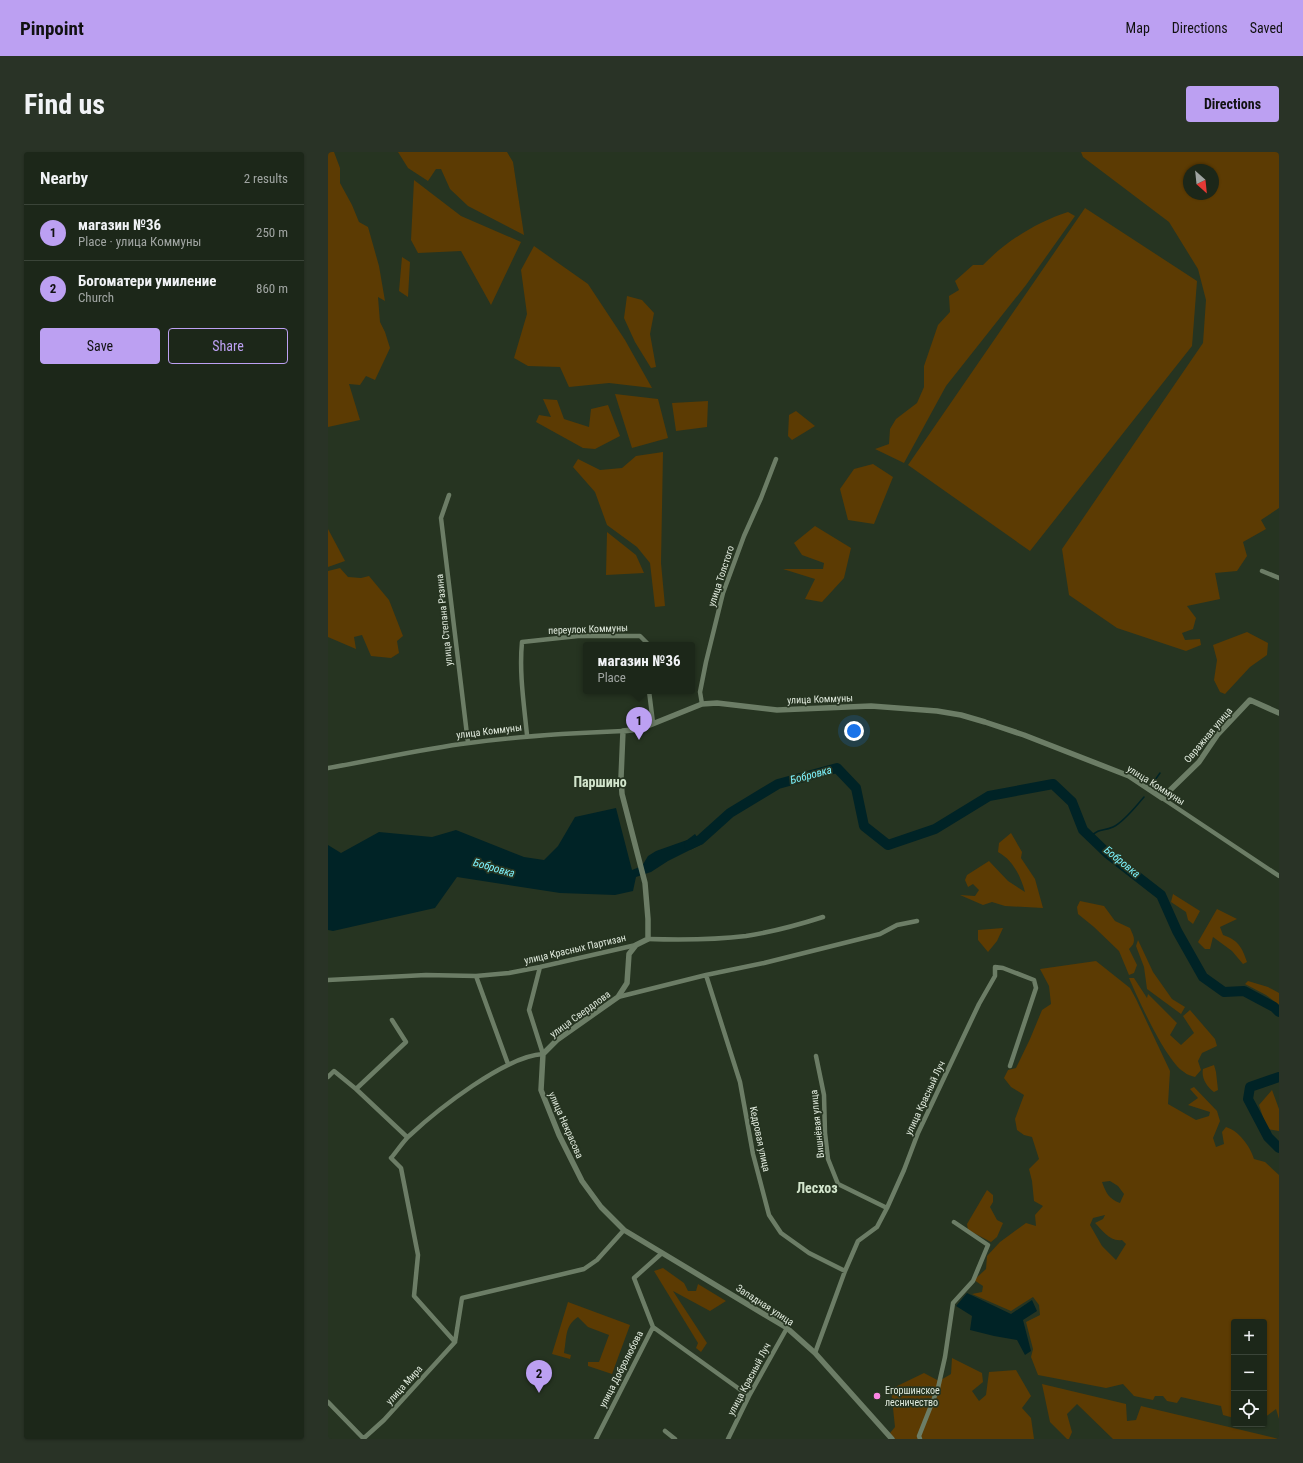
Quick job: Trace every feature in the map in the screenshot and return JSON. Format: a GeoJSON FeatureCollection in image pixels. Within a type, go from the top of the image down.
{"type":"FeatureCollection","features":[{"type":"Feature","properties":{"kind":"street","name":"улица Толстого"},"geometry":{"type":"LineString","coordinates":[[702,704],[700,692],[706,662],[724,593],[744,536],[776,459]]}},
{"type":"Feature","properties":{"kind":"street","name":"улица Степана Разина"},"geometry":{"type":"LineString","coordinates":[[449,495],[441,518],[468,743]]}},
{"type":"Feature","properties":{"kind":"street"},"geometry":{"type":"LineString","coordinates":[[1262,571],[1279,578]]}},
{"type":"Feature","properties":{"kind":"street","name":"переулок Коммуны"},"geometry":{"type":"LineString","coordinates":[[527,735],[521,678],[522,642],[578,636],[640,636],[646,642]]}},
{"type":"Feature","properties":{"kind":"street"},"geometry":{"type":"LineString","coordinates":[[649,694],[653,723]]}},
{"type":"Feature","properties":{"kind":"street","name":"Овражная улица"},"geometry":{"type":"LineString","coordinates":[[1162,798],[1199,762],[1218,734],[1250,700],[1279,713]]}},
{"type":"Feature","properties":{"kind":"street","name":"улица Коммуны"},"geometry":{"type":"LineString","coordinates":[[328,768],[411,752],[527,735],[640,729],[702,704],[717,703],[777,710],[871,706],[937,711],[961,716],[1024,736],[1129,776],[1279,876]]}},
{"type":"Feature","properties":{"kind":"street"},"geometry":{"type":"LineString","coordinates":[[623,731],[621,778],[622,794],[645,883],[648,939]]}},
{"type":"Feature","properties":{"kind":"street","name":"улица Красных Партизан"},"geometry":{"type":"LineString","coordinates":[[328,980],[426,975],[476,976],[509,973],[636,945],[648,939],[687,940],[746,936],[799,925],[823,917]]}},
{"type":"Feature","properties":{"kind":"street","name":"улица Свердлова"},"geometry":{"type":"LineString","coordinates":[[543,1054],[557,1040],[618,997],[880,934],[898,925],[917,921]]}},
{"type":"Feature","properties":{"kind":"street"},"geometry":{"type":"LineString","coordinates":[[618,997],[627,984],[629,954],[636,945]]}},
{"type":"Feature","properties":{"kind":"street","name":"улица Некрасова"},"geometry":{"type":"LineString","coordinates":[[540,967],[529,1010],[543,1054],[541,1090],[559,1135],[586,1186],[601,1207],[624,1230]]}},
{"type":"Feature","properties":{"kind":"street","name":"улица Красный Луч"},"geometry":{"type":"LineString","coordinates":[[815,1353],[845,1271],[858,1241],[877,1227],[887,1208],[918,1133],[968,1025],[995,976],[995,967],[1003,968],[1034,980],[1036,988],[1010,1066]]}},
{"type":"Feature","properties":{"kind":"street","name":"Кедровая улица"},"geometry":{"type":"LineString","coordinates":[[706,975],[740,1082],[753,1154],[769,1215],[781,1233],[809,1253],[845,1271]]}},
{"type":"Feature","properties":{"kind":"street"},"geometry":{"type":"LineString","coordinates":[[476,976],[508,1064]]}},
{"type":"Feature","properties":{"kind":"street"},"geometry":{"type":"LineString","coordinates":[[356,1089],[406,1042],[392,1020]]}},
{"type":"Feature","properties":{"kind":"street"},"geometry":{"type":"LineString","coordinates":[[455,1342],[414,1296],[418,1255],[401,1168],[391,1158],[407,1138],[482,1080],[508,1064],[534,1054],[543,1054]]}},
{"type":"Feature","properties":{"kind":"street","name":"Вишнёвая улица"},"geometry":{"type":"LineString","coordinates":[[816,1056],[824,1095],[824,1133],[828,1158],[838,1184],[887,1208]]}},
{"type":"Feature","properties":{"kind":"street"},"geometry":{"type":"LineString","coordinates":[[328,1077],[334,1071],[356,1089],[407,1138]]}},
{"type":"Feature","properties":{"kind":"street"},"geometry":{"type":"LineString","coordinates":[[920,1439],[919,1436],[938,1388],[945,1357],[953,1303],[973,1281],[988,1245],[954,1222]]}},
{"type":"Feature","properties":{"kind":"street"},"geometry":{"type":"LineString","coordinates":[[455,1342],[462,1298],[584,1270],[598,1260],[624,1230]]}},
{"type":"Feature","properties":{"kind":"street","name":"Западная улица"},"geometry":{"type":"LineString","coordinates":[[624,1230],[787,1328],[815,1353],[892,1439]]}},
{"type":"Feature","properties":{"kind":"street"},"geometry":{"type":"LineString","coordinates":[[653,1327],[634,1278],[662,1253]]}},
{"type":"Feature","properties":{"kind":"street","name":"улица Добролюбова"},"geometry":{"type":"LineString","coordinates":[[596,1439],[653,1327],[749,1396]]}},
{"type":"Feature","properties":{"kind":"street","name":"улица Красный Луч"},"geometry":{"type":"LineString","coordinates":[[728,1439],[749,1396],[787,1328]]}},
{"type":"Feature","properties":{"kind":"street","name":"улица Мира"},"geometry":{"type":"LineString","coordinates":[[363,1439],[384,1420],[455,1342]]}},
{"type":"Feature","properties":{"kind":"street"},"geometry":{"type":"LineString","coordinates":[[328,1402],[363,1439]]}},
{"type":"Feature","properties":{"kind":"street"},"geometry":{"type":"LineString","coordinates":[[664,1431],[675,1439]]}},
{"type":"Feature","properties":{"kind":"shaded area"},"geometry":{"type":"Polygon","coordinates":[[[328,152],[334,152],[340,168],[340,183],[359,222],[368,227],[379,266],[385,301],[378,297],[380,322],[390,348],[375,380],[366,376],[360,385],[349,384],[360,420],[328,427],[328,152]]]}},
{"type":"Feature","properties":{"kind":"shaded area"},"geometry":{"type":"Polygon","coordinates":[[[398,152],[507,152],[513,162],[524,235],[468,206],[450,189],[441,169],[436,169],[428,181],[408,168],[398,152]]]}},
{"type":"Feature","properties":{"kind":"shaded area"},"geometry":{"type":"Polygon","coordinates":[[[1081,152],[1279,152],[1279,508],[1261,520],[1266,529],[1243,542],[1247,556],[1237,571],[1215,573],[1220,599],[1187,606],[1196,618],[1193,629],[1182,633],[1185,640],[1200,639],[1201,645],[1186,651],[1117,628],[1069,595],[1062,549],[1203,343],[1206,300],[1198,269],[1169,222],[1083,157],[1081,152]]]}},
{"type":"Feature","properties":{"kind":"shaded area"},"geometry":{"type":"Polygon","coordinates":[[[414,180],[461,216],[521,242],[491,305],[461,251],[418,253],[411,240],[414,180]]]}},
{"type":"Feature","properties":{"kind":"shaded area"},"geometry":{"type":"Polygon","coordinates":[[[1085,208],[1197,281],[1192,346],[1030,551],[908,465],[1085,208]]]}},
{"type":"Feature","properties":{"kind":"shaded area"},"geometry":{"type":"Polygon","coordinates":[[[1068,212],[1075,216],[1026,285],[946,386],[904,463],[875,449],[889,444],[890,429],[896,419],[917,403],[924,387],[924,366],[938,325],[950,312],[949,296],[959,290],[955,281],[973,265],[983,265],[992,256],[1022,233],[1045,221],[1068,212]]]}},
{"type":"Feature","properties":{"kind":"shaded area"},"geometry":{"type":"Polygon","coordinates":[[[534,246],[588,284],[625,340],[652,388],[609,383],[569,387],[560,367],[528,366],[514,358],[527,314],[521,270],[534,246]]]}},
{"type":"Feature","properties":{"kind":"shaded area"},"geometry":{"type":"Polygon","coordinates":[[[402,257],[410,262],[408,297],[399,291],[402,257]]]}},
{"type":"Feature","properties":{"kind":"shaded area"},"geometry":{"type":"Polygon","coordinates":[[[627,296],[642,300],[654,313],[650,334],[656,367],[651,368],[635,342],[624,318],[627,296]]]}},
{"type":"Feature","properties":{"kind":"shaded area"},"geometry":{"type":"Polygon","coordinates":[[[615,394],[658,399],[668,438],[632,448],[615,394]]]}},
{"type":"Feature","properties":{"kind":"shaded area"},"geometry":{"type":"Polygon","coordinates":[[[543,399],[557,400],[564,419],[589,427],[591,409],[608,405],[620,436],[595,449],[583,448],[536,422],[539,415],[551,417],[543,399]]]}},
{"type":"Feature","properties":{"kind":"shaded area"},"geometry":{"type":"Polygon","coordinates":[[[708,401],[707,427],[676,431],[672,403],[708,401]]]}},
{"type":"Feature","properties":{"kind":"shaded area"},"geometry":{"type":"Polygon","coordinates":[[[796,411],[815,426],[792,440],[788,436],[789,415],[796,411]]]}},
{"type":"Feature","properties":{"kind":"shaded area"},"geometry":{"type":"Polygon","coordinates":[[[663,452],[661,563],[665,606],[655,607],[650,563],[637,547],[607,525],[595,492],[573,467],[578,459],[600,470],[622,468],[636,456],[663,452]]]}},
{"type":"Feature","properties":{"kind":"shaded area"},"geometry":{"type":"Polygon","coordinates":[[[873,464],[893,477],[874,524],[848,520],[840,489],[854,469],[873,464]]]}},
{"type":"Feature","properties":{"kind":"shaded area"},"geometry":{"type":"Polygon","coordinates":[[[815,526],[851,548],[844,578],[822,602],[805,599],[815,579],[783,569],[823,569],[824,563],[802,555],[794,543],[815,526]]]}},
{"type":"Feature","properties":{"kind":"shaded area"},"geometry":{"type":"Polygon","coordinates":[[[328,529],[345,561],[328,567],[328,529]]]}},
{"type":"Feature","properties":{"kind":"shaded area"},"geometry":{"type":"Polygon","coordinates":[[[607,532],[636,555],[644,573],[606,575],[607,532]]]}},
{"type":"Feature","properties":{"kind":"shaded area"},"geometry":{"type":"Polygon","coordinates":[[[340,568],[348,577],[361,578],[369,576],[389,600],[403,636],[397,641],[399,653],[391,658],[371,656],[362,635],[354,637],[356,649],[328,637],[328,571],[340,568]]]}},
{"type":"Feature","properties":{"kind":"shaded area"},"geometry":{"type":"Polygon","coordinates":[[[1247,632],[1268,643],[1267,655],[1250,667],[1225,694],[1220,692],[1214,680],[1217,660],[1213,645],[1247,632]]]}},
{"type":"Feature","properties":{"kind":"shaded area"},"geometry":{"type":"Polygon","coordinates":[[[1011,833],[1022,852],[1021,858],[1035,879],[1043,908],[1005,906],[992,902],[983,905],[960,895],[975,896],[979,890],[973,884],[968,887],[965,880],[967,875],[989,861],[1008,881],[1025,892],[1016,869],[1003,855],[998,852],[999,843],[1011,833]]]}},
{"type":"Feature","properties":{"kind":"shaded area"},"geometry":{"type":"Polygon","coordinates":[[[1173,894],[1200,911],[1193,924],[1188,920],[1186,912],[1171,902],[1173,894]]]}},
{"type":"Feature","properties":{"kind":"shaded area"},"geometry":{"type":"Polygon","coordinates":[[[1080,901],[1104,906],[1115,921],[1130,928],[1134,937],[1134,942],[1129,949],[1137,965],[1134,973],[1129,975],[1119,951],[1078,914],[1077,907],[1080,901]]]}},
{"type":"Feature","properties":{"kind":"shaded area"},"geometry":{"type":"Polygon","coordinates":[[[1217,909],[1237,919],[1220,927],[1223,935],[1232,939],[1239,945],[1247,962],[1243,964],[1232,951],[1213,937],[1210,949],[1205,949],[1198,942],[1217,909]]]}},
{"type":"Feature","properties":{"kind":"shaded area"},"geometry":{"type":"Polygon","coordinates":[[[1003,928],[997,941],[988,952],[978,940],[978,930],[1003,928]]]}},
{"type":"Feature","properties":{"kind":"shaded area"},"geometry":{"type":"Polygon","coordinates":[[[1138,940],[1153,972],[1172,999],[1185,1007],[1181,1014],[1147,989],[1144,967],[1136,946],[1138,940]]]}},
{"type":"Feature","properties":{"kind":"shaded area"},"geometry":{"type":"Polygon","coordinates":[[[1096,961],[1130,988],[1170,1071],[1168,1104],[1196,1120],[1209,1116],[1210,1112],[1188,1105],[1198,1098],[1190,1089],[1194,1087],[1217,1111],[1220,1121],[1213,1138],[1216,1147],[1224,1144],[1222,1132],[1226,1127],[1231,1129],[1240,1135],[1250,1149],[1254,1159],[1265,1162],[1279,1175],[1279,1419],[1276,1409],[1267,1416],[1267,1319],[1231,1319],[1231,1417],[1223,1415],[1221,1406],[1181,1397],[1177,1403],[1167,1401],[1163,1396],[1155,1396],[1153,1400],[1134,1396],[1123,1384],[1106,1388],[1038,1375],[1031,1357],[1033,1349],[1026,1322],[1040,1315],[1039,1305],[1033,1297],[1011,1311],[972,1294],[982,1292],[983,1286],[974,1280],[986,1269],[987,1256],[1000,1242],[1026,1223],[1036,1226],[1035,1215],[1043,1206],[1034,1201],[1029,1169],[1039,1159],[1032,1137],[1024,1135],[1017,1130],[1015,1119],[1024,1095],[1011,1087],[1004,1078],[1008,1070],[1016,1068],[1042,1010],[1051,1004],[1049,986],[1040,969],[1096,961]],[[1110,1181],[1102,1182],[1108,1195],[1113,1200],[1120,1203],[1124,1194],[1118,1186],[1110,1181]],[[1105,1215],[1093,1218],[1090,1225],[1102,1246],[1116,1260],[1126,1244],[1122,1240],[1110,1237],[1095,1223],[1103,1219],[1105,1215]]]}},
{"type":"Feature","properties":{"kind":"shaded area"},"geometry":{"type":"Polygon","coordinates":[[[1129,978],[1134,978],[1147,998],[1148,994],[1177,1023],[1170,1035],[1181,1045],[1194,1033],[1183,1016],[1190,1010],[1215,1039],[1217,1046],[1202,1053],[1198,1061],[1201,1070],[1195,1077],[1185,1073],[1169,1056],[1153,1029],[1129,978]]]}},
{"type":"Feature","properties":{"kind":"shaded area"},"geometry":{"type":"Polygon","coordinates":[[[1248,981],[1268,987],[1279,993],[1279,1005],[1266,995],[1245,984],[1248,981]]]}},
{"type":"Feature","properties":{"kind":"shaded area"},"geometry":{"type":"Polygon","coordinates":[[[1214,1065],[1218,1090],[1214,1092],[1205,1082],[1203,1069],[1214,1065]]]}},
{"type":"Feature","properties":{"kind":"shaded area"},"geometry":{"type":"Polygon","coordinates":[[[1272,1090],[1279,1109],[1279,1131],[1267,1129],[1259,1105],[1272,1090]]]}},
{"type":"Feature","properties":{"kind":"shaded area"},"geometry":{"type":"Polygon","coordinates":[[[987,1190],[993,1195],[993,1202],[990,1207],[997,1220],[1003,1223],[997,1237],[991,1242],[968,1230],[967,1224],[987,1190]]]}},
{"type":"Feature","properties":{"kind":"shaded area"},"geometry":{"type":"Polygon","coordinates":[[[663,1268],[684,1283],[688,1291],[696,1291],[698,1284],[726,1301],[710,1311],[673,1291],[707,1343],[701,1352],[696,1348],[698,1343],[654,1271],[663,1268]]]}},
{"type":"Feature","properties":{"kind":"shaded area"},"geometry":{"type":"Polygon","coordinates":[[[568,1302],[630,1325],[612,1374],[588,1366],[588,1362],[599,1362],[609,1335],[588,1327],[578,1317],[570,1324],[567,1333],[564,1353],[571,1355],[570,1359],[552,1354],[568,1302]]]}},
{"type":"Feature","properties":{"kind":"shaded area"},"geometry":{"type":"Polygon","coordinates":[[[952,1358],[982,1373],[983,1382],[972,1391],[979,1401],[986,1395],[989,1372],[1016,1370],[1031,1396],[1022,1408],[1031,1418],[1034,1439],[895,1439],[890,1433],[895,1427],[891,1389],[924,1373],[939,1381],[951,1374],[952,1358]]]}},
{"type":"Feature","properties":{"kind":"shaded area"},"geometry":{"type":"Polygon","coordinates":[[[1042,1384],[1126,1404],[1127,1421],[1136,1420],[1141,1406],[1279,1439],[1113,1439],[1077,1404],[1067,1414],[1072,1432],[1069,1439],[1067,1439],[1050,1422],[1042,1384]]]}},
{"type":"Feature","properties":{"kind":"water"},"geometry":{"type":"Polygon","coordinates":[[[616,808],[632,870],[642,866],[648,856],[656,851],[687,840],[695,834],[702,844],[668,861],[651,872],[636,877],[633,891],[615,895],[560,893],[457,877],[435,908],[333,931],[328,930],[328,845],[341,853],[379,832],[432,837],[456,830],[524,857],[544,860],[558,846],[575,817],[616,808]]]}},
{"type":"Feature","properties":{"kind":"water"},"geometry":{"type":"Polygon","coordinates":[[[967,1293],[1011,1314],[1032,1300],[1037,1311],[1023,1320],[1031,1351],[1025,1355],[1017,1340],[970,1330],[972,1316],[956,1306],[967,1293]]]}},
{"type":"Feature","properties":{"kind":"waterway","name":"Бобровка"},"geometry":{"type":"LineString","coordinates":[[689,845],[700,840],[730,813],[778,784],[837,768],[856,788],[864,826],[888,845],[935,829],[989,796],[1053,784],[1072,802],[1083,830],[1107,853],[1161,895],[1177,931],[1203,977],[1224,992],[1244,991],[1274,1007],[1279,1012]]}},
{"type":"Feature","properties":{"kind":"waterway"},"geometry":{"type":"LineString","coordinates":[[1150,787],[1160,773]]}},
{"type":"Feature","properties":{"kind":"waterway"},"geometry":{"type":"LineString","coordinates":[[1090,837],[1099,831],[1117,825],[1130,814],[1144,797]]}},
{"type":"Feature","properties":{"kind":"waterway","name":"Бобровка"},"geometry":{"type":"LineString","coordinates":[[1279,1077],[1250,1087],[1248,1099],[1268,1137],[1279,1148]]}},
{"type":"Feature","properties":{"kind":"place","name":"магазин №36"},"geometry":{"type":"Point","coordinates":[639,740]}},
{"type":"Feature","properties":{"kind":"place","name":"Богоматери умиление"},"geometry":{"type":"Point","coordinates":[539,1393]}},
{"type":"Feature","properties":{"kind":"place","name":"Егоршинское лесничество"},"geometry":{"type":"Point","coordinates":[877,1396]}},
{"type":"Feature","properties":{"kind":"district","name":"Паршино"},"geometry":{"type":"Point","coordinates":[600,782]}},
{"type":"Feature","properties":{"kind":"district","name":"Лесхоз"},"geometry":{"type":"Point","coordinates":[817,1188]}}]}
